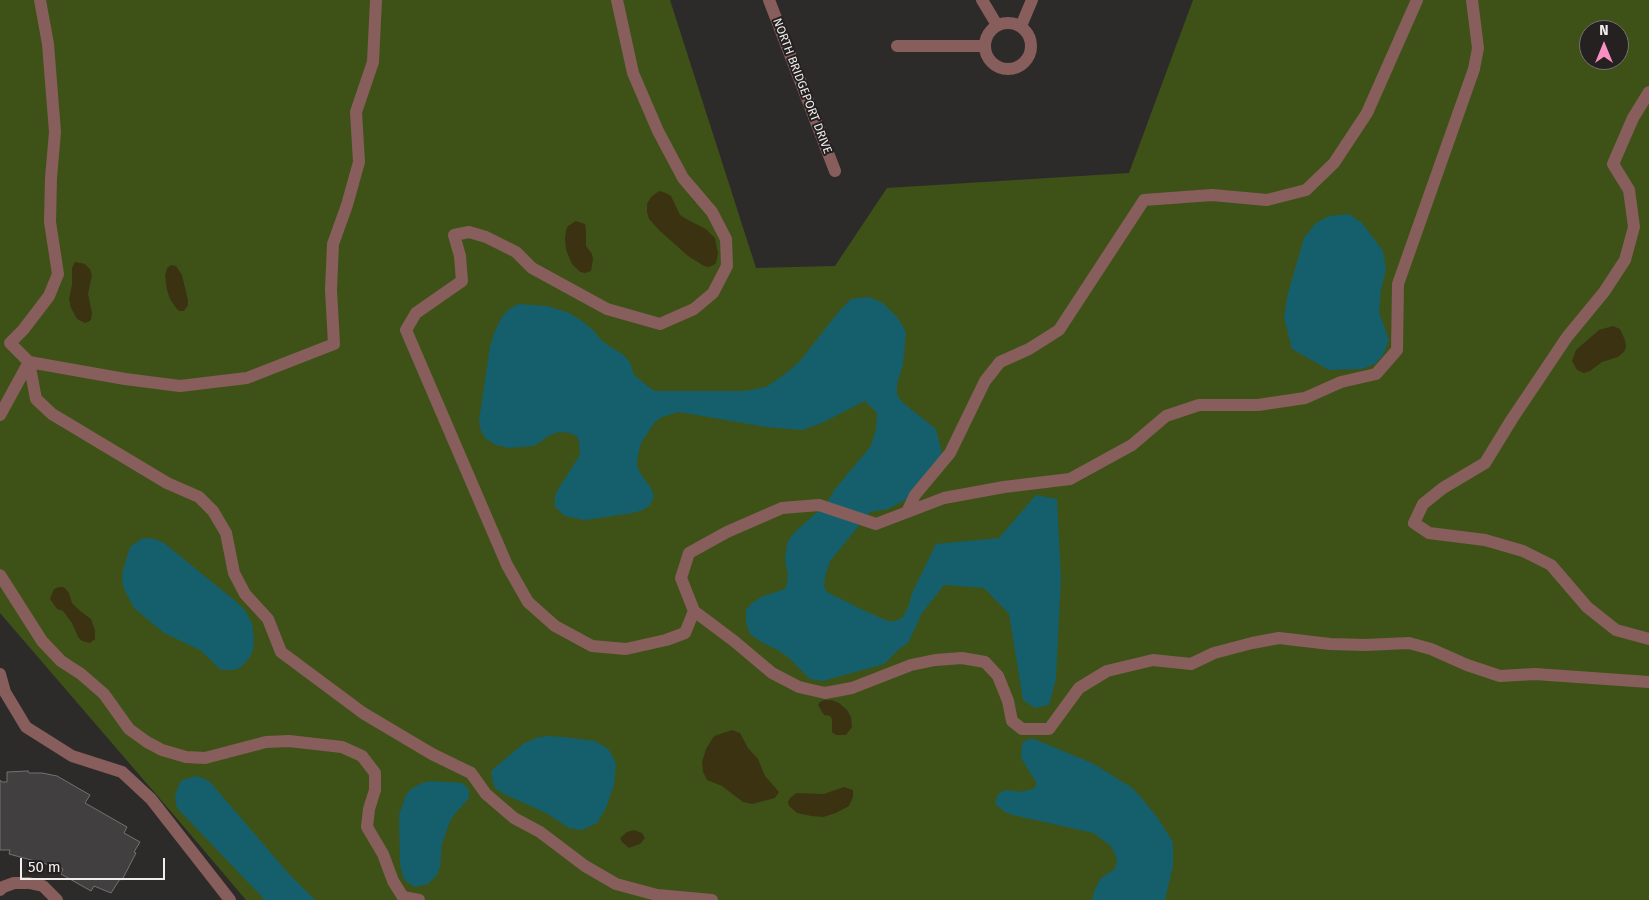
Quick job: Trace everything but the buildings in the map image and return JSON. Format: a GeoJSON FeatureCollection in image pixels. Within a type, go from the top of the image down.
{"type":"FeatureCollection","features":[{"type":"Feature","properties":{"kind":"street"},"geometry":{"type":"LineString","coordinates":[[40,0],[48,44],[56,132],[51,178],[50,222],[58,274],[50,296],[10,343],[29,362],[36,399],[52,414],[167,483],[199,497],[213,511],[226,534],[234,572],[245,594],[268,619],[281,652],[363,713],[432,754],[471,773],[486,794],[514,818],[540,832],[586,866],[616,884],[657,895],[712,900]]}},
{"type":"Feature","properties":{"kind":"street"},"geometry":{"type":"LineString","coordinates":[[29,362],[125,379],[180,386],[247,378],[334,344],[331,290],[334,244],[359,162],[356,112],[373,62],[376,0]]}},
{"type":"Feature","properties":{"kind":"street"},"geometry":{"type":"LineString","coordinates":[[617,0],[633,73],[658,131],[683,178],[712,212],[726,239],[726,266],[713,293],[694,309],[660,324],[607,309],[532,268],[516,252],[486,237],[469,232],[454,235],[460,256],[462,281],[416,313],[406,330],[507,565],[528,602],[555,626],[592,646],[626,649],[666,640],[685,632],[694,611]]}},
{"type":"Feature","properties":{"kind":"street","name":"NORTH BRIDGEPORT DRIVE"},"geometry":{"type":"LineString","coordinates":[[770,0],[835,171]]}},
{"type":"Feature","properties":{"kind":"street"},"geometry":{"type":"LineString","coordinates":[[982,0],[997,26]]}},
{"type":"Feature","properties":{"kind":"street"},"geometry":{"type":"LineString","coordinates":[[1021,26],[1032,0]]}},
{"type":"Feature","properties":{"kind":"street"},"geometry":{"type":"LineString","coordinates":[[907,512],[915,495],[950,453],[985,381],[1000,362],[1029,349],[1059,330],[1144,200],[1212,195],[1267,200],[1306,190],[1334,163],[1367,112],[1417,0]]}},
{"type":"Feature","properties":{"kind":"street"},"geometry":{"type":"LineString","coordinates":[[1472,0],[1478,48],[1474,69],[1398,284],[1397,350],[1376,374],[1341,382],[1305,398],[1258,405],[1199,405],[1166,416],[1132,445],[1070,479],[1004,487],[944,498],[876,524],[819,505],[782,508],[728,532],[689,553],[681,578],[694,611],[772,673],[799,687],[826,693],[852,688],[911,665],[935,660],[962,658],[985,662],[998,676],[1008,701],[1012,720],[1022,729],[1049,729],[1079,688],[1107,671],[1153,660],[1191,664],[1214,654],[1252,642],[1279,638],[1330,644],[1365,645],[1409,642],[1500,676],[1535,674],[1649,682]]}},
{"type":"Feature","properties":{"kind":"street"},"geometry":{"type":"LineString","coordinates":[[1005,23],[1021,26],[1031,39],[1032,47],[1027,60],[1022,66],[1008,70],[995,65],[986,54],[986,37],[997,26],[1005,23]]}},
{"type":"Feature","properties":{"kind":"street"},"geometry":{"type":"LineString","coordinates":[[897,46],[985,46]]}},
{"type":"Feature","properties":{"kind":"street"},"geometry":{"type":"LineString","coordinates":[[1649,92],[1633,118],[1613,164],[1629,190],[1633,218],[1634,227],[1624,260],[1604,292],[1567,337],[1512,419],[1486,464],[1443,488],[1423,504],[1414,523],[1430,533],[1486,540],[1523,551],[1550,565],[1587,607],[1616,630],[1649,639]]}},
{"type":"Feature","properties":{"kind":"street"},"geometry":{"type":"LineString","coordinates":[[0,414],[29,362]]}},
{"type":"Feature","properties":{"kind":"street"},"geometry":{"type":"LineString","coordinates":[[0,575],[42,641],[61,661],[81,674],[104,694],[130,729],[147,742],[162,750],[186,757],[205,758],[266,742],[289,741],[342,747],[362,756],[375,774],[375,790],[369,809],[367,827],[383,854],[393,881],[403,897],[419,900]]}},
{"type":"Feature","properties":{"kind":"street"},"geometry":{"type":"LineString","coordinates":[[0,674],[5,692],[26,727],[72,756],[122,772],[151,799],[230,900]]}},
{"type":"Feature","properties":{"kind":"street"},"geometry":{"type":"LineString","coordinates":[[0,890],[14,883],[29,883],[42,886],[57,900]]}},
{"type":"Feature","properties":{"kind":"green space"},"geometry":{"type":"Polygon","coordinates":[[[0,0],[670,0],[756,268],[835,266],[887,188],[1129,173],[1193,0],[1649,0],[1649,900],[246,900],[0,613],[0,0]]]}},
{"type":"Feature","properties":{"kind":"sand"},"geometry":{"type":"Polygon","coordinates":[[[659,191],[671,196],[680,215],[706,229],[715,238],[718,253],[714,265],[704,266],[688,256],[649,219],[647,204],[651,197],[659,191]]]}},
{"type":"Feature","properties":{"kind":"sand"},"geometry":{"type":"Polygon","coordinates":[[[576,221],[585,224],[586,246],[593,259],[591,271],[585,273],[580,272],[572,264],[566,250],[566,230],[568,226],[576,221]]]}},
{"type":"Feature","properties":{"kind":"sand"},"geometry":{"type":"Polygon","coordinates":[[[75,262],[85,264],[90,269],[92,275],[88,294],[92,313],[91,320],[85,323],[77,319],[69,299],[72,285],[72,268],[75,262]]]}},
{"type":"Feature","properties":{"kind":"sand"},"geometry":{"type":"Polygon","coordinates":[[[171,265],[176,266],[182,275],[188,300],[188,305],[184,311],[179,311],[176,308],[167,290],[165,276],[167,268],[171,265]]]}},
{"type":"Feature","properties":{"kind":"sand"},"geometry":{"type":"Polygon","coordinates":[[[1613,326],[1620,329],[1625,340],[1626,347],[1624,352],[1618,357],[1602,362],[1590,371],[1584,373],[1577,370],[1572,361],[1576,350],[1599,330],[1613,326]]]}},
{"type":"Feature","properties":{"kind":"sand"},"geometry":{"type":"Polygon","coordinates":[[[64,587],[69,593],[72,603],[91,619],[95,630],[95,639],[90,643],[82,641],[78,637],[72,623],[63,611],[57,609],[50,599],[54,589],[64,587]]]}},
{"type":"Feature","properties":{"kind":"sand"},"geometry":{"type":"Polygon","coordinates":[[[824,700],[832,700],[839,703],[847,710],[851,717],[852,727],[846,735],[836,735],[832,732],[832,719],[830,716],[824,715],[818,705],[824,700]]]}},
{"type":"Feature","properties":{"kind":"sand"},"geometry":{"type":"Polygon","coordinates":[[[732,730],[740,733],[748,748],[758,759],[765,776],[779,792],[775,798],[752,804],[743,802],[722,786],[707,780],[703,772],[702,762],[706,749],[714,736],[732,730]]]}},
{"type":"Feature","properties":{"kind":"sand"},"geometry":{"type":"Polygon","coordinates":[[[844,787],[853,790],[853,797],[849,806],[836,813],[823,817],[811,816],[797,813],[789,806],[790,798],[796,793],[824,794],[844,787]]]}},
{"type":"Feature","properties":{"kind":"sand"},"geometry":{"type":"Polygon","coordinates":[[[634,830],[642,833],[645,838],[640,844],[629,848],[620,838],[627,832],[634,830]]]}},
{"type":"Feature","properties":{"kind":"water"},"geometry":{"type":"Polygon","coordinates":[[[1349,214],[1362,223],[1383,251],[1386,269],[1381,290],[1379,312],[1389,340],[1383,355],[1375,364],[1362,369],[1329,370],[1292,349],[1284,317],[1288,293],[1304,238],[1316,223],[1329,216],[1349,214]]]}},
{"type":"Feature","properties":{"kind":"water"},"geometry":{"type":"Polygon","coordinates":[[[869,297],[883,303],[897,317],[906,332],[903,364],[897,384],[897,395],[903,403],[936,429],[942,453],[918,488],[905,500],[888,509],[870,512],[830,561],[824,587],[827,592],[863,610],[888,621],[896,621],[903,617],[912,593],[936,544],[999,538],[1036,495],[1057,499],[1061,578],[1056,679],[1049,705],[1035,708],[1023,700],[1009,614],[984,588],[944,585],[922,613],[908,643],[884,664],[823,681],[810,679],[788,657],[750,634],[746,622],[746,610],[752,603],[763,596],[786,588],[788,575],[785,560],[788,541],[794,533],[826,504],[835,489],[871,446],[876,429],[877,413],[865,401],[822,423],[802,430],[766,427],[679,412],[662,417],[654,423],[641,443],[638,455],[637,465],[640,473],[651,488],[654,496],[650,505],[643,510],[633,513],[585,520],[565,516],[555,507],[557,491],[580,455],[577,436],[560,432],[550,435],[534,446],[509,448],[496,445],[486,439],[481,431],[479,421],[490,347],[494,333],[502,317],[508,310],[518,304],[547,306],[569,313],[582,321],[602,341],[622,354],[630,362],[634,375],[654,391],[745,391],[766,387],[785,374],[800,361],[840,310],[851,299],[869,297]]]}},
{"type":"Feature","properties":{"kind":"water"},"geometry":{"type":"Polygon","coordinates":[[[143,538],[155,539],[164,543],[245,610],[252,624],[254,639],[250,657],[241,667],[234,670],[221,670],[200,650],[164,633],[134,608],[124,589],[122,580],[123,570],[130,547],[143,538]]]}},
{"type":"Feature","properties":{"kind":"water"},"geometry":{"type":"Polygon","coordinates":[[[547,736],[595,741],[608,749],[614,759],[616,765],[614,785],[606,808],[597,823],[582,830],[569,828],[546,813],[495,788],[491,771],[523,744],[536,738],[547,736]]]}},
{"type":"Feature","properties":{"kind":"water"},"geometry":{"type":"Polygon","coordinates":[[[1029,739],[1034,739],[1092,763],[1131,787],[1140,796],[1157,817],[1173,842],[1173,866],[1165,900],[1092,900],[1101,878],[1115,869],[1117,860],[1110,845],[1093,833],[1013,815],[1005,812],[995,804],[997,796],[1001,792],[1007,790],[1020,792],[1033,789],[1036,786],[1036,782],[1021,758],[1022,743],[1029,739]]]}},
{"type":"Feature","properties":{"kind":"water"},"geometry":{"type":"Polygon","coordinates":[[[197,776],[209,781],[288,873],[315,900],[265,900],[177,808],[175,797],[179,784],[182,780],[197,776]]]}},
{"type":"Feature","properties":{"kind":"water"},"geometry":{"type":"Polygon","coordinates":[[[431,781],[462,783],[469,789],[469,798],[450,821],[442,844],[440,867],[437,875],[428,884],[415,887],[403,877],[400,864],[399,815],[406,795],[411,789],[431,781]]]}}]}
